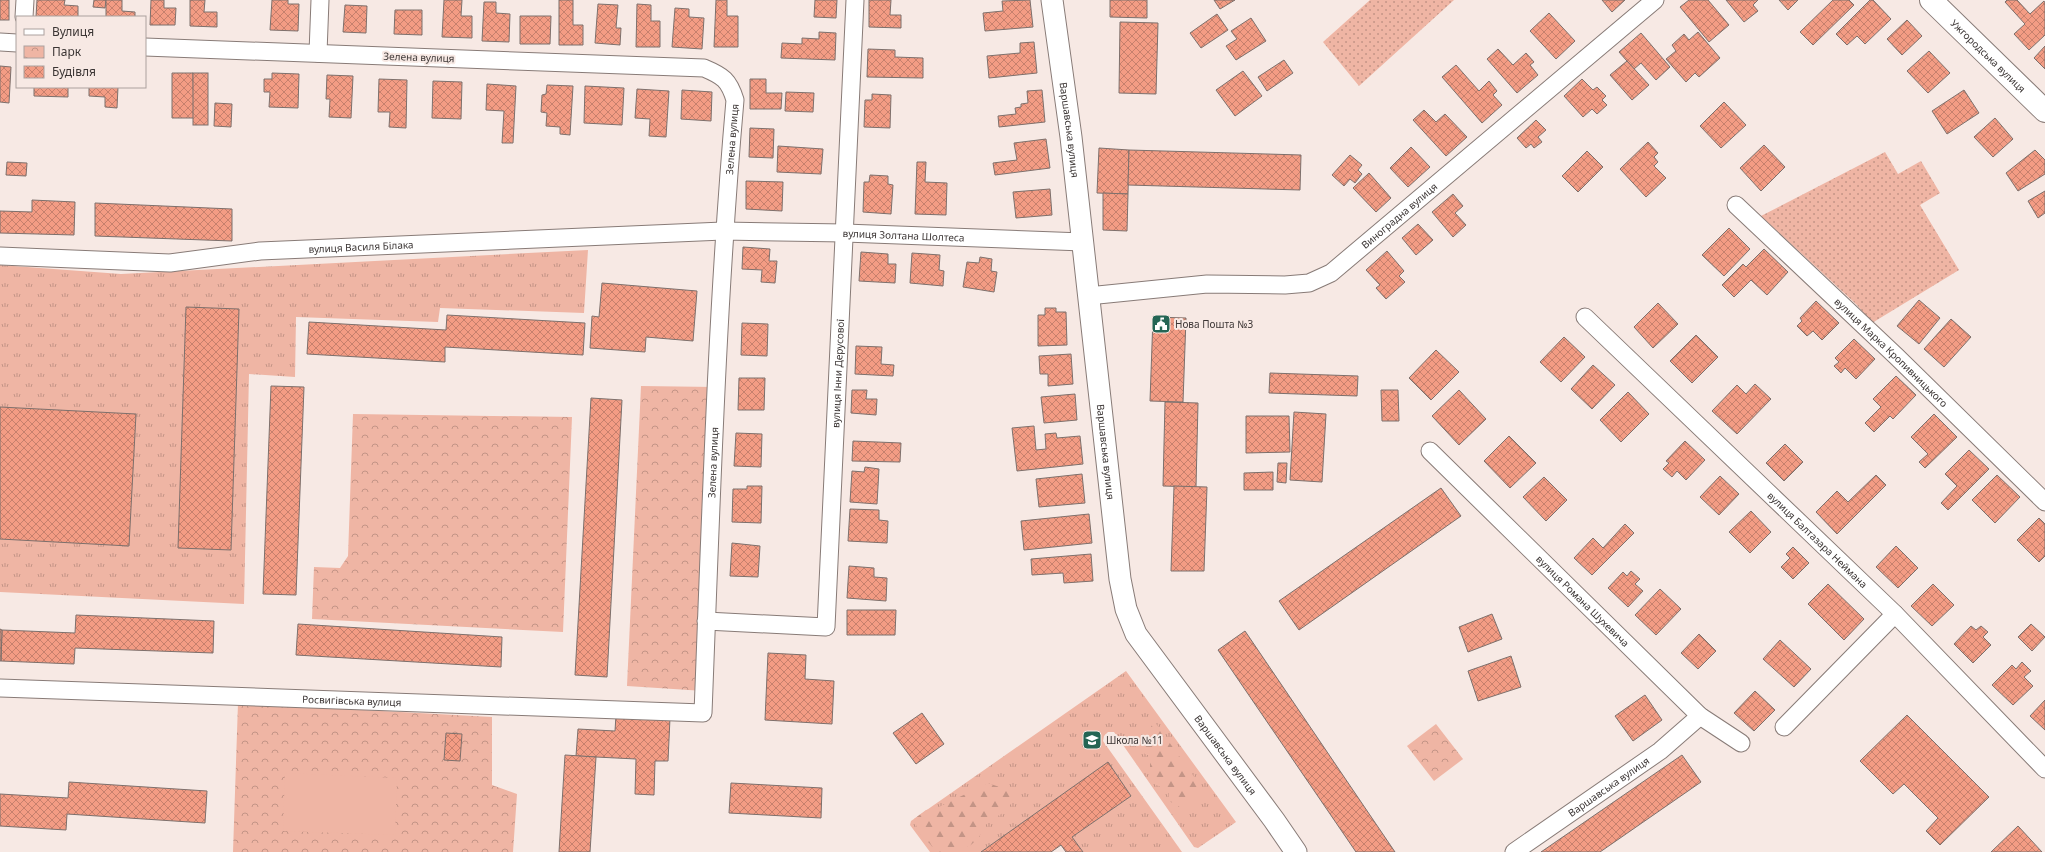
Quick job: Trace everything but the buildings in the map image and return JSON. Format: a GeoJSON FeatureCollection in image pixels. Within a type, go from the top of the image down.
{"type":"FeatureCollection","features":[{"type":"Feature","properties":{"kind":"main road","name":"Ужгородська вулиця"},"geometry":{"type":"LineString","coordinates":[[1938,2],[2045,111]]}},
{"type":"Feature","properties":{"kind":"street"},"geometry":{"type":"LineString","coordinates":[[24,16],[25,0]]}},
{"type":"Feature","properties":{"kind":"street"},"geometry":{"type":"LineString","coordinates":[[318,53],[320,0]]}},
{"type":"Feature","properties":{"kind":"street","name":"вулиця Інни Дерусової"},"geometry":{"type":"LineString","coordinates":[[706,621],[826,627],[855,0]]}},
{"type":"Feature","properties":{"kind":"street","name":"Варшавська вулиця"},"geometry":{"type":"LineString","coordinates":[[1052,0],[1071,137],[1120,579],[1126,609],[1136,634],[1296,852]]}},
{"type":"Feature","properties":{"kind":"street","name":"Виноградна вулиця"},"geometry":{"type":"LineString","coordinates":[[1088,296],[1207,284],[1285,285],[1309,283],[1331,273],[1655,0]]}},
{"type":"Feature","properties":{"kind":"street"},"geometry":{"type":"LineString","coordinates":[[0,42],[16,43]]}},
{"type":"Feature","properties":{"kind":"street","name":"Зелена вулиця"},"geometry":{"type":"LineString","coordinates":[[146,47],[704,68],[720,75],[730,85],[735,100],[723,231],[703,713]]}},
{"type":"Feature","properties":{"kind":"street","name":"вулиця Марка Кропивницького"},"geometry":{"type":"LineString","coordinates":[[1736,205],[1907,367],[2045,502]]}},
{"type":"Feature","properties":{"kind":"street","name":"вулиця Золтана Шолтеса"},"geometry":{"type":"LineString","coordinates":[[723,231],[845,233],[1083,242]]}},
{"type":"Feature","properties":{"kind":"street","name":"вулиця Василя Білака"},"geometry":{"type":"LineString","coordinates":[[0,256],[170,263],[260,251],[723,231]]}},
{"type":"Feature","properties":{"kind":"street","name":"вулиця Балтазара Неймана"},"geometry":{"type":"LineString","coordinates":[[1585,317],[1895,614],[2045,769]]}},
{"type":"Feature","properties":{"kind":"street","name":"вулиця Романа Шухевича"},"geometry":{"type":"LineString","coordinates":[[1430,451],[1700,716],[1741,742]]}},
{"type":"Feature","properties":{"kind":"street"},"geometry":{"type":"LineString","coordinates":[[1784,728],[1895,614]]}},
{"type":"Feature","properties":{"kind":"street","name":"Росвигівська вулиця"},"geometry":{"type":"LineString","coordinates":[[0,688],[703,713]]}},
{"type":"Feature","properties":{"kind":"street","name":"Варшавська вулиця"},"geometry":{"type":"LineString","coordinates":[[1514,852],[1660,751],[1700,716]]}},
{"type":"Feature","properties":{"kind":"green space"},"geometry":{"type":"Polygon","coordinates":[[[1370,0],[1454,0],[1359,86],[1323,42],[1370,0]]]}},
{"type":"Feature","properties":{"kind":"green space"},"geometry":{"type":"Polygon","coordinates":[[[1885,152],[1898,174],[1921,161],[1940,193],[1920,205],[1959,270],[1872,323],[1857,305],[1761,216],[1885,152]]]}},
{"type":"Feature","properties":{"kind":"green space"},"geometry":{"type":"Polygon","coordinates":[[[588,250],[584,313],[440,308],[438,322],[296,317],[295,377],[249,374],[244,604],[0,592],[0,265],[121,274],[588,250]]]}},
{"type":"Feature","properties":{"kind":"green space"},"geometry":{"type":"Polygon","coordinates":[[[641,386],[715,387],[704,691],[627,686],[641,386]]]}},
{"type":"Feature","properties":{"kind":"green space"},"geometry":{"type":"Polygon","coordinates":[[[353,414],[572,417],[563,632],[312,619],[314,567],[340,568],[348,556],[353,414]]]}},
{"type":"Feature","properties":{"kind":"green space","name":"Школа №11"},"geometry":{"type":"Polygon","coordinates":[[[1126,671],[1236,822],[1198,848],[1194,847],[1114,732],[1108,732],[1104,736],[1103,741],[1182,852],[1083,852],[1072,837],[1131,796],[1108,763],[981,852],[930,852],[910,825],[911,821],[1126,671]]]}},
{"type":"Feature","properties":{"kind":"green space"},"geometry":{"type":"Polygon","coordinates":[[[238,703],[492,717],[492,785],[517,794],[513,852],[233,852],[238,703]]]}},
{"type":"Feature","properties":{"kind":"green space"},"geometry":{"type":"Polygon","coordinates":[[[1154,721],[1202,788],[1199,798],[1191,800],[1188,807],[1180,807],[1169,801],[1169,792],[1156,785],[1150,775],[1150,756],[1145,754],[1140,749],[1143,732],[1149,731],[1154,721]]]}},
{"type":"Feature","properties":{"kind":"green space"},"geometry":{"type":"Polygon","coordinates":[[[1436,724],[1463,759],[1434,781],[1407,746],[1436,724]]]}},
{"type":"Feature","properties":{"kind":"green space"},"geometry":{"type":"Polygon","coordinates":[[[285,773],[397,778],[395,835],[283,831],[285,773]]]}},
{"type":"Feature","properties":{"kind":"green space"},"geometry":{"type":"Polygon","coordinates":[[[988,783],[1008,790],[1014,796],[1006,811],[987,823],[976,840],[966,848],[949,852],[935,852],[931,845],[921,835],[914,819],[926,810],[937,808],[988,783]]]}},
{"type":"Feature","properties":{"kind":"place","name":"Нова Пошта №3"},"geometry":{"type":"Point","coordinates":[1161,324]}},
{"type":"Feature","properties":{"kind":"place","name":"Школа №11"},"geometry":{"type":"Point","coordinates":[1092,740]}}]}
